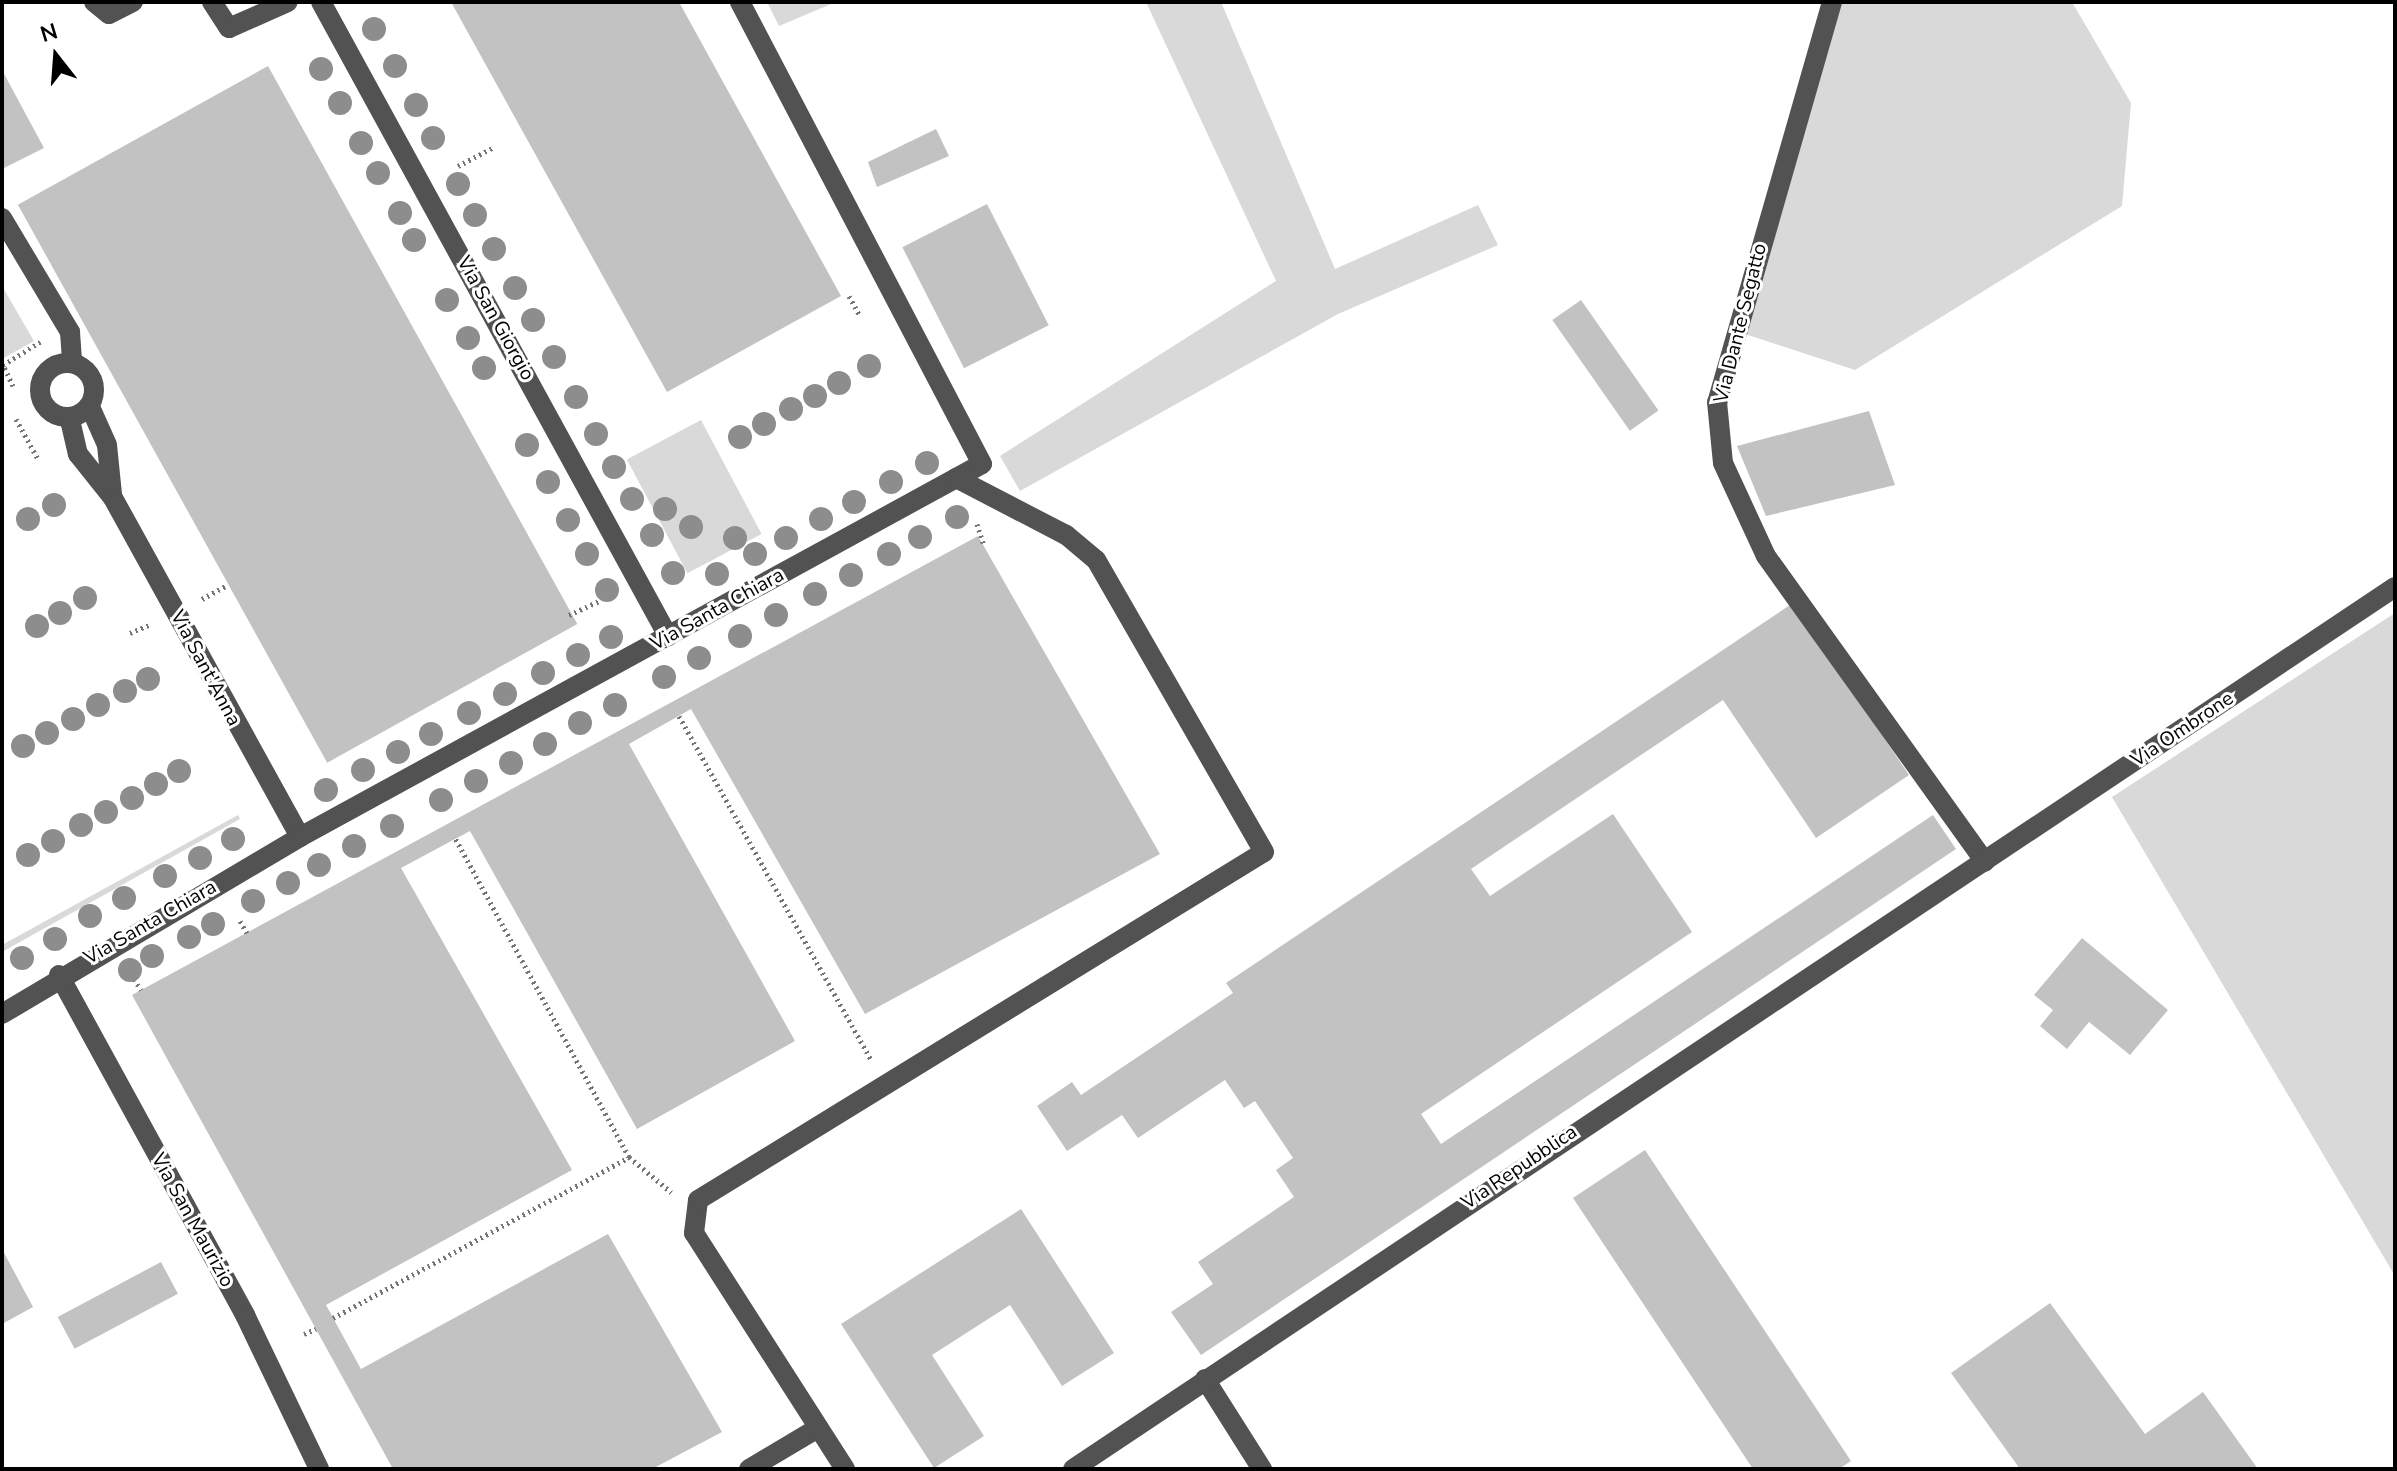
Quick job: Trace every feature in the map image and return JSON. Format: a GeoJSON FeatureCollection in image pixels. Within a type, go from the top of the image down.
{"type":"FeatureCollection","features":[{"type":"Feature","properties":{"kind":"street"},"geometry":{"type":"LineString","coordinates":[[94,2],[109,14],[133,2]]}},
{"type":"Feature","properties":{"kind":"street"},"geometry":{"type":"LineString","coordinates":[[212,2],[229,28],[288,2]]}},
{"type":"Feature","properties":{"kind":"street","name":"Via San Giorgio"},"geometry":{"type":"LineString","coordinates":[[321,2],[668,636]]}},
{"type":"Feature","properties":{"kind":"street","name":"Via Santa Chiara"},"geometry":{"type":"LineString","coordinates":[[2,1014],[59,975],[300,837],[982,464],[898,295],[740,2]]}},
{"type":"Feature","properties":{"kind":"street","name":"Via Dante Segatto"},"geometry":{"type":"LineString","coordinates":[[1832,2],[1717,402],[1723,463],[1766,556],[1977,866]]}},
{"type":"Feature","properties":{"kind":"street"},"geometry":{"type":"LineString","coordinates":[[2,218],[70,332],[72,362],[87,377],[91,409],[107,445],[113,498]]}},
{"type":"Feature","properties":{"kind":"street"},"geometry":{"type":"LineString","coordinates":[[72,362],[47,368],[42,380],[48,406],[70,420],[78,454],[113,498]]}},
{"type":"Feature","properties":{"kind":"street"},"geometry":{"type":"LineString","coordinates":[[70,420],[91,409]]}},
{"type":"Feature","properties":{"kind":"street"},"geometry":{"type":"LineString","coordinates":[[845,1469],[694,1233],[692,1209],[886,1085],[1264,852],[1096,560],[1066,535],[956,478]]}},
{"type":"Feature","properties":{"kind":"street","name":"Via Sant'Anna"},"geometry":{"type":"LineString","coordinates":[[113,498],[300,837]]}},
{"type":"Feature","properties":{"kind":"street","name":"Via Ombrone"},"geometry":{"type":"LineString","coordinates":[[1977,866],[2395,587]]}},
{"type":"Feature","properties":{"kind":"street","name":"Via Repubblica"},"geometry":{"type":"LineString","coordinates":[[1073,1469],[1977,866]]}},
{"type":"Feature","properties":{"kind":"street","name":"Via San Maurizio"},"geometry":{"type":"LineString","coordinates":[[59,975],[245,1315],[319,1469]]}},
{"type":"Feature","properties":{"kind":"street"},"geometry":{"type":"LineString","coordinates":[[1205,1379],[1262,1469]]}},
{"type":"Feature","properties":{"kind":"street"},"geometry":{"type":"LineString","coordinates":[[749,1469],[818,1428]]}},
{"type":"Feature","properties":{"kind":"path"},"geometry":{"type":"LineString","coordinates":[[458,166],[494,147]]}},
{"type":"Feature","properties":{"kind":"path"},"geometry":{"type":"LineString","coordinates":[[849,296],[860,316]]}},
{"type":"Feature","properties":{"kind":"path"},"geometry":{"type":"LineString","coordinates":[[13,386],[3,365],[44,340],[40,332]]}},
{"type":"Feature","properties":{"kind":"path"},"geometry":{"type":"LineString","coordinates":[[16,419],[38,459]]}},
{"type":"Feature","properties":{"kind":"path"},"geometry":{"type":"LineString","coordinates":[[974,519],[983,543]]}},
{"type":"Feature","properties":{"kind":"path"},"geometry":{"type":"LineString","coordinates":[[202,599],[227,585]]}},
{"type":"Feature","properties":{"kind":"path"},"geometry":{"type":"LineString","coordinates":[[569,615],[601,600]]}},
{"type":"Feature","properties":{"kind":"path"},"geometry":{"type":"LineString","coordinates":[[130,633],[154,623]]}},
{"type":"Feature","properties":{"kind":"path"},"geometry":{"type":"LineString","coordinates":[[679,716],[886,1085]]}},
{"type":"Feature","properties":{"kind":"path"},"geometry":{"type":"LineString","coordinates":[[455,838],[629,1157],[692,1209]]}},
{"type":"Feature","properties":{"kind":"path"},"geometry":{"type":"LineString","coordinates":[[240,921],[247,933]]}},
{"type":"Feature","properties":{"kind":"path"},"geometry":{"type":"LineString","coordinates":[[134,979],[141,990]]}},
{"type":"Feature","properties":{"kind":"path"},"geometry":{"type":"LineString","coordinates":[[333,1318],[629,1157]]}},
{"type":"Feature","properties":{"kind":"path"},"geometry":{"type":"LineString","coordinates":[[304,1334],[316,1329]]}},
{"type":"Feature","properties":{"kind":"shaded area"},"geometry":{"type":"Polygon","coordinates":[[[767,2],[836,2],[779,26],[767,2]]]}},
{"type":"Feature","properties":{"kind":"shaded area"},"geometry":{"type":"Polygon","coordinates":[[[1146,2],[1221,2],[1335,269],[1478,205],[1498,245],[1338,314],[1020,491],[1000,456],[1276,281],[1146,2]]]}},
{"type":"Feature","properties":{"kind":"shaded area"},"geometry":{"type":"Polygon","coordinates":[[[1835,2],[2072,2],[2131,103],[2122,206],[1855,370],[1739,332],[1835,2]]]}},
{"type":"Feature","properties":{"kind":"shaded area"},"geometry":{"type":"Polygon","coordinates":[[[2,286],[34,341],[2,359],[2,286]]]}},
{"type":"Feature","properties":{"kind":"shaded area"},"geometry":{"type":"Polygon","coordinates":[[[701,420],[762,534],[687,573],[627,459],[701,420]]]}},
{"type":"Feature","properties":{"kind":"shaded area"},"geometry":{"type":"Polygon","coordinates":[[[2395,613],[2395,1276],[2112,797],[2395,613]]]}},
{"type":"Feature","properties":{"kind":"shaded area"},"geometry":{"type":"Polygon","coordinates":[[[238,815],[240,819],[2,952],[2,945],[238,815]]]}},
{"type":"Feature","properties":{"kind":"building"},"geometry":{"type":"Polygon","coordinates":[[[451,2],[679,2],[841,296],[667,392],[451,2]]]}},
{"type":"Feature","properties":{"kind":"building"},"geometry":{"type":"Polygon","coordinates":[[[268,66],[577,624],[327,763],[18,205],[268,66]]]}},
{"type":"Feature","properties":{"kind":"building"},"geometry":{"type":"Polygon","coordinates":[[[2,70],[44,148],[2,169],[2,70]]]}},
{"type":"Feature","properties":{"kind":"building"},"geometry":{"type":"Polygon","coordinates":[[[936,129],[949,156],[877,187],[868,162],[936,129]]]}},
{"type":"Feature","properties":{"kind":"building"},"geometry":{"type":"Polygon","coordinates":[[[987,204],[1049,325],[964,368],[902,247],[987,204]]]}},
{"type":"Feature","properties":{"kind":"building"},"geometry":{"type":"Polygon","coordinates":[[[1581,300],[1658,411],[1630,431],[1552,320],[1581,300]]]}},
{"type":"Feature","properties":{"kind":"building"},"geometry":{"type":"Polygon","coordinates":[[[1869,411],[1895,485],[1766,516],[1737,446],[1869,411]]]}},
{"type":"Feature","properties":{"kind":"building"},"geometry":{"type":"Polygon","coordinates":[[[978,536],[1160,854],[865,1014],[691,709],[629,744],[795,1041],[637,1129],[470,831],[401,868],[572,1170],[326,1305],[361,1369],[608,1234],[722,1432],[652,1469],[393,1469],[132,995],[978,536]]]}},
{"type":"Feature","properties":{"kind":"building"},"geometry":{"type":"Polygon","coordinates":[[[1793,603],[1909,775],[1816,838],[1723,700],[1471,869],[1490,896],[1613,814],[1692,932],[1421,1114],[1441,1144],[1933,815],[1956,849],[1201,1355],[1171,1312],[1213,1284],[1198,1262],[1294,1197],[1276,1170],[1293,1158],[1255,1101],[1244,1108],[1225,1080],[1138,1138],[1122,1115],[1067,1151],[1037,1106],[1072,1082],[1081,1095],[1233,993],[1226,983],[1793,603]]]}},
{"type":"Feature","properties":{"kind":"building"},"geometry":{"type":"Polygon","coordinates":[[[2082,938],[2168,1010],[2130,1055],[2089,1022],[2067,1049],[2040,1026],[2053,1010],[2034,995],[2082,938]]]}},
{"type":"Feature","properties":{"kind":"building"},"geometry":{"type":"Polygon","coordinates":[[[1645,1150],[1851,1461],[1839,1469],[1753,1469],[1573,1198],[1645,1150]]]}},
{"type":"Feature","properties":{"kind":"building"},"geometry":{"type":"Polygon","coordinates":[[[1021,1209],[1114,1353],[1062,1386],[1010,1305],[932,1355],[984,1436],[934,1468],[841,1324],[1021,1209]]]}},
{"type":"Feature","properties":{"kind":"building"},"geometry":{"type":"Polygon","coordinates":[[[2,1249],[33,1307],[2,1324],[2,1249]]]}},
{"type":"Feature","properties":{"kind":"building"},"geometry":{"type":"Polygon","coordinates":[[[161,1262],[178,1294],[75,1349],[58,1317],[161,1262]]]}},
{"type":"Feature","properties":{"kind":"building"},"geometry":{"type":"Polygon","coordinates":[[[2050,1303],[2145,1434],[2203,1392],[2258,1469],[2020,1469],[1951,1373],[2050,1303]]]}}]}
